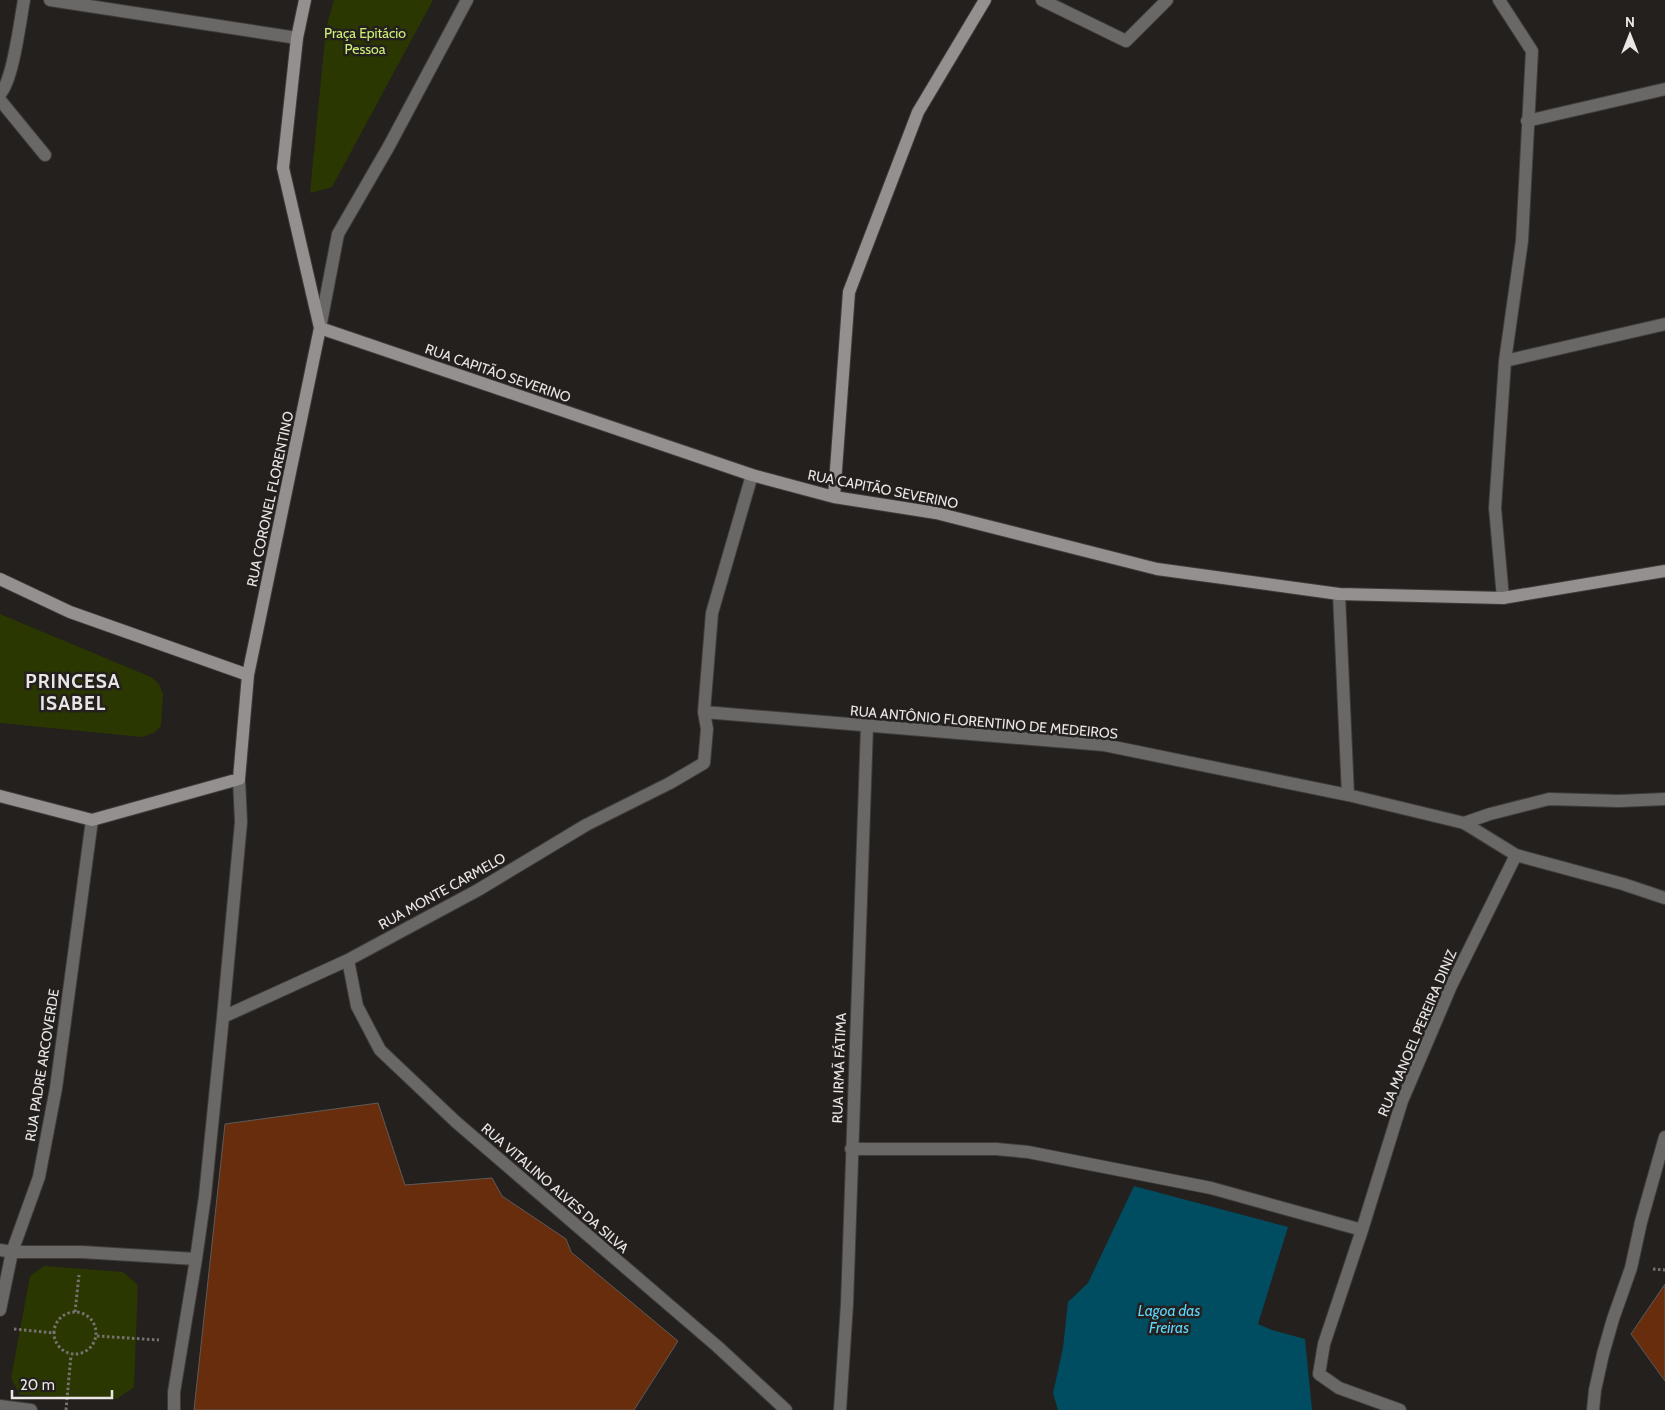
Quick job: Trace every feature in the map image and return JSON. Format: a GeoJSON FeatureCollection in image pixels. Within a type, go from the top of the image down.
{"type":"FeatureCollection","features":[{"type":"Feature","properties":{"kind":"main road"},"geometry":{"type":"LineString","coordinates":[[305,0],[297,38],[283,168],[320,328]]}},
{"type":"Feature","properties":{"kind":"main road"},"geometry":{"type":"LineString","coordinates":[[834,497],[849,292],[918,112],[985,0]]}},
{"type":"Feature","properties":{"kind":"main road","name":"RUA CAPITÃO SEVERINO"},"geometry":{"type":"LineString","coordinates":[[320,328],[752,475],[834,497],[936,513],[1157,569],[1339,594],[1504,598],[1665,571]]}},
{"type":"Feature","properties":{"kind":"main road","name":"RUA CORONEL FLORENTINO"},"geometry":{"type":"LineString","coordinates":[[239,779],[248,675],[320,328]]}},
{"type":"Feature","properties":{"kind":"main road"},"geometry":{"type":"LineString","coordinates":[[0,579],[70,612],[248,675]]}},
{"type":"Feature","properties":{"kind":"main road"},"geometry":{"type":"LineString","coordinates":[[0,796],[92,820],[239,779]]}},
{"type":"Feature","properties":{"kind":"street"},"geometry":{"type":"LineString","coordinates":[[0,94],[7,83],[24,0]]}},
{"type":"Feature","properties":{"kind":"street"},"geometry":{"type":"LineString","coordinates":[[50,0],[297,38]]}},
{"type":"Feature","properties":{"kind":"street"},"geometry":{"type":"LineString","coordinates":[[320,328],[338,234],[389,146],[467,0]]}},
{"type":"Feature","properties":{"kind":"street"},"geometry":{"type":"LineString","coordinates":[[1042,0],[1126,41],[1167,0]]}},
{"type":"Feature","properties":{"kind":"street"},"geometry":{"type":"LineString","coordinates":[[1499,0],[1532,51],[1522,241],[1505,361],[1495,508],[1504,598]]}},
{"type":"Feature","properties":{"kind":"street"},"geometry":{"type":"LineString","coordinates":[[1527,122],[1665,89]]}},
{"type":"Feature","properties":{"kind":"street"},"geometry":{"type":"LineString","coordinates":[[0,100],[45,155]]}},
{"type":"Feature","properties":{"kind":"street"},"geometry":{"type":"LineString","coordinates":[[1505,361],[1665,324]]}},
{"type":"Feature","properties":{"kind":"street"},"geometry":{"type":"LineString","coordinates":[[704,712],[712,613],[752,475]]}},
{"type":"Feature","properties":{"kind":"street"},"geometry":{"type":"LineString","coordinates":[[1339,594],[1348,795]]}},
{"type":"Feature","properties":{"kind":"street","name":"RUA ANTÔNIO FLORENTINO DE MEDEIROS"},"geometry":{"type":"LineString","coordinates":[[704,712],[1104,746],[1348,795],[1464,823]]}},
{"type":"Feature","properties":{"kind":"street","name":"RUA MONTE CARMELO"},"geometry":{"type":"LineString","coordinates":[[223,1017],[348,960],[478,890],[586,825],[670,783],[704,763],[707,730],[704,712]]}},
{"type":"Feature","properties":{"kind":"street","name":"RUA IRMÃ FÁTIMA"},"geometry":{"type":"LineString","coordinates":[[840,1410],[847,1304],[867,726]]}},
{"type":"Feature","properties":{"kind":"street"},"geometry":{"type":"LineString","coordinates":[[174,1410],[174,1392],[196,1258],[223,1017],[241,822],[239,779]]}},
{"type":"Feature","properties":{"kind":"street"},"geometry":{"type":"LineString","coordinates":[[1464,823],[1490,814],[1549,799],[1619,801],[1665,799]]}},
{"type":"Feature","properties":{"kind":"street","name":"RUA PADRE ARCOVERDE"},"geometry":{"type":"LineString","coordinates":[[0,1310],[6,1251],[39,1177],[54,1097],[92,820]]}},
{"type":"Feature","properties":{"kind":"street"},"geometry":{"type":"LineString","coordinates":[[1464,823],[1516,855],[1623,884],[1665,898]]}},
{"type":"Feature","properties":{"kind":"street","name":"RUA MANOEL PEREIRA DINIZ"},"geometry":{"type":"LineString","coordinates":[[1400,1410],[1339,1388],[1319,1374],[1324,1344],[1402,1101],[1451,986],[1516,855]]}},
{"type":"Feature","properties":{"kind":"street","name":"RUA VITALINO ALVES DA SILVA"},"geometry":{"type":"LineString","coordinates":[[348,960],[357,1006],[380,1050],[456,1122],[718,1348],[786,1410]]}},
{"type":"Feature","properties":{"kind":"street"},"geometry":{"type":"LineString","coordinates":[[1593,1410],[1612,1319],[1631,1268],[1641,1222],[1665,1137]]}},
{"type":"Feature","properties":{"kind":"street"},"geometry":{"type":"LineString","coordinates":[[851,1149],[996,1149],[1028,1152],[1211,1188],[1362,1230]]}},
{"type":"Feature","properties":{"kind":"street"},"geometry":{"type":"LineString","coordinates":[[6,1251],[82,1252],[196,1258]]}},
{"type":"Feature","properties":{"kind":"street"},"geometry":{"type":"LineString","coordinates":[[0,1406],[31,1410]]}},
{"type":"Feature","properties":{"kind":"path"},"geometry":{"type":"LineString","coordinates":[[75,1312],[82,1252]]}},
{"type":"Feature","properties":{"kind":"path"},"geometry":{"type":"LineString","coordinates":[[75,1312],[87,1315],[95,1324],[97,1336],[92,1347],[83,1354],[71,1355],[62,1350],[56,1342],[54,1332],[56,1322],[64,1314],[75,1312]]}},
{"type":"Feature","properties":{"kind":"path"},"geometry":{"type":"LineString","coordinates":[[9,1329],[54,1332]]}},
{"type":"Feature","properties":{"kind":"path"},"geometry":{"type":"LineString","coordinates":[[97,1336],[182,1341]]}},
{"type":"Feature","properties":{"kind":"path"},"geometry":{"type":"LineString","coordinates":[[66,1410],[71,1355]]}},
{"type":"Feature","properties":{"kind":"green space","name":"Praça Epitácio Pessoa"},"geometry":{"type":"Polygon","coordinates":[[[334,0],[433,0],[332,187],[310,193],[326,28],[334,0]]]}},
{"type":"Feature","properties":{"kind":"green space"},"geometry":{"type":"Polygon","coordinates":[[[0,614],[151,677],[159,684],[163,694],[161,726],[154,733],[142,737],[0,723],[0,614]]]}},
{"type":"Feature","properties":{"kind":"green space"},"geometry":{"type":"Polygon","coordinates":[[[44,1266],[123,1272],[138,1285],[134,1387],[117,1399],[20,1395],[11,1378],[30,1276],[44,1266]]]}},
{"type":"Feature","properties":{"kind":"water","name":"Lagoa das Freiras"},"geometry":{"type":"Polygon","coordinates":[[[1134,1186],[1288,1227],[1258,1324],[1305,1339],[1312,1410],[1058,1410],[1053,1393],[1063,1348],[1068,1302],[1088,1283],[1134,1186]]]}},
{"type":"Feature","properties":{"kind":"building"},"geometry":{"type":"Polygon","coordinates":[[[378,1103],[405,1185],[492,1178],[502,1196],[566,1239],[571,1252],[678,1341],[634,1410],[194,1410],[225,1124],[378,1103]]]}},
{"type":"Feature","properties":{"kind":"building"},"geometry":{"type":"Polygon","coordinates":[[[1665,1284],[1665,1381],[1631,1334],[1665,1284]]]}},
{"type":"Feature","properties":{"kind":"district","name":"PRINCESA ISABEL"},"geometry":{"type":"Point","coordinates":[73,692]}}]}
